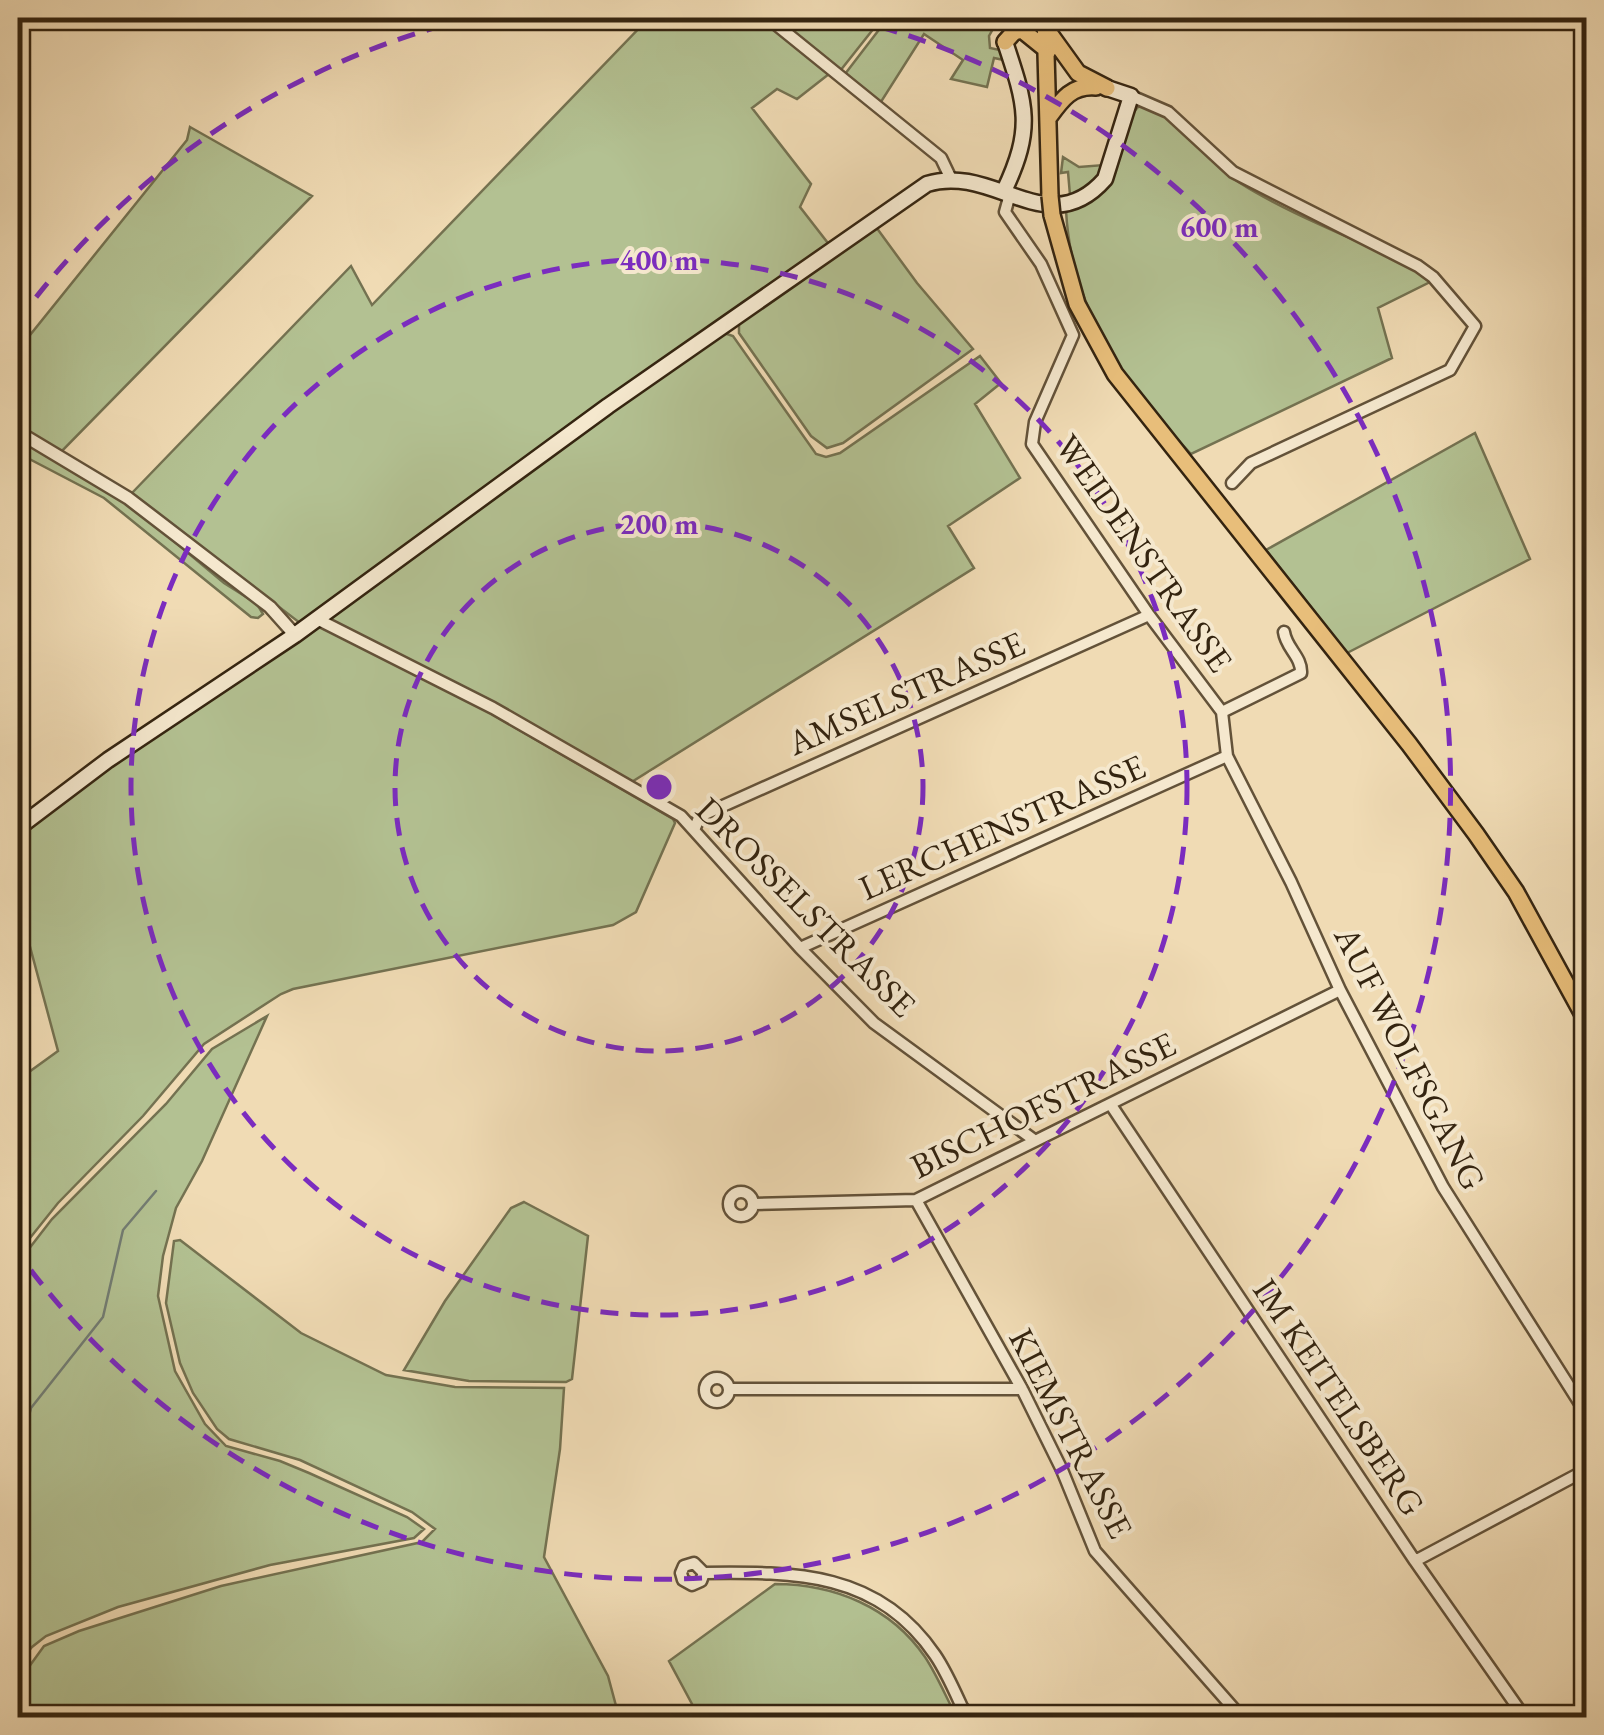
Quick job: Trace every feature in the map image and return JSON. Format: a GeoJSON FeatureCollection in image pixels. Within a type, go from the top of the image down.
{"type":"FeatureCollection","features":[{"type":"Feature","properties":{"kind":"highway"},"geometry":{"type":"LineString","coordinates":[[1005,42],[1006,29],[1016,18]]}},
{"type":"Feature","properties":{"kind":"highway"},"geometry":{"type":"LineString","coordinates":[[1045,24],[1052,215],[1076,304],[1115,374],[1410,744],[1476,834],[1525,908],[1586,1020]]}},
{"type":"Feature","properties":{"kind":"highway"},"geometry":{"type":"LineString","coordinates":[[1045,24],[1078,73],[1107,88]]}},
{"type":"Feature","properties":{"kind":"highway"},"geometry":{"type":"LineString","coordinates":[[1005,42],[1022,30],[1048,51]]}},
{"type":"Feature","properties":{"kind":"highway"},"geometry":{"type":"LineString","coordinates":[[1048,117],[1074,89],[1107,88]]}},
{"type":"Feature","properties":{"kind":"main road"},"geometry":{"type":"LineString","coordinates":[[1005,42],[1021,87],[1025,120],[1007,193]]}},
{"type":"Feature","properties":{"kind":"main road"},"geometry":{"type":"LineString","coordinates":[[18,828],[108,760],[295,635],[728,322],[928,184],[952,179],[1007,193],[1028,204],[1048,206],[1096,190],[1105,179],[1131,96],[1107,88]]}},
{"type":"Feature","properties":{"kind":"street"},"geometry":{"type":"LineString","coordinates":[[768,18],[941,158],[952,179]]}},
{"type":"Feature","properties":{"kind":"street"},"geometry":{"type":"LineString","coordinates":[[1131,96],[1168,112],[1234,172],[1418,266],[1474,326],[1450,370],[1251,464],[1232,483]]}},
{"type":"Feature","properties":{"kind":"street","name":"WEIDENSTRASSE"},"geometry":{"type":"LineString","coordinates":[[1007,193],[1008,217],[1041,264],[1074,336],[1034,422],[1032,444],[1222,712],[1302,673],[1302,665],[1284,632]]}},
{"type":"Feature","properties":{"kind":"street"},"geometry":{"type":"LineString","coordinates":[[18,432],[128,498],[270,607],[295,635]]}},
{"type":"Feature","properties":{"kind":"street","name":"AMSELSTRASSE"},"geometry":{"type":"LineString","coordinates":[[694,830],[705,814],[1149,614]]}},
{"type":"Feature","properties":{"kind":"street","name":"DROSSELSTRASSE"},"geometry":{"type":"LineString","coordinates":[[316,619],[493,708],[681,816],[874,1023],[1034,1140]]}},
{"type":"Feature","properties":{"kind":"street","name":"AUF WOLFSGANG"},"geometry":{"type":"LineString","coordinates":[[1222,712],[1227,756],[1340,990],[1443,1187],[1586,1413]]}},
{"type":"Feature","properties":{"kind":"street","name":"LERCHENSTRASSE"},"geometry":{"type":"LineString","coordinates":[[800,948],[1227,756]]}},
{"type":"Feature","properties":{"kind":"street","name":"BISCHOFSTRASSE"},"geometry":{"type":"LineString","coordinates":[[754,1204],[916,1200],[1340,990]]}},
{"type":"Feature","properties":{"kind":"street","name":"IM KEITELSBERG"},"geometry":{"type":"LineString","coordinates":[[1110,1104],[1415,1561],[1525,1718]]}},
{"type":"Feature","properties":{"kind":"street","name":"KIEMSTRASSE"},"geometry":{"type":"LineString","coordinates":[[916,1200],[1022,1389],[1062,1470],[1095,1551],[1242,1718]]}},
{"type":"Feature","properties":{"kind":"street"},"geometry":{"type":"LineString","coordinates":[[729,1389],[1022,1389]]}},
{"type":"Feature","properties":{"kind":"street"},"geometry":{"type":"LineString","coordinates":[[1415,1561],[1586,1470]]}},
{"type":"Feature","properties":{"kind":"street"},"geometry":{"type":"LineString","coordinates":[[704,1573],[816,1578],[844,1584],[878,1599],[895,1610],[936,1655],[965,1713],[944,1718]]}},
{"type":"Feature","properties":{"kind":"green space"},"geometry":{"type":"Polygon","coordinates":[[[649,18],[762,18],[829,74],[797,99],[777,89],[752,108],[811,184],[800,207],[831,247],[300,623],[131,494],[351,266],[372,305],[649,18]]]}},
{"type":"Feature","properties":{"kind":"green space"},"geometry":{"type":"Polygon","coordinates":[[[771,18],[882,18],[840,71],[771,18]]]}},
{"type":"Feature","properties":{"kind":"green space"},"geometry":{"type":"Polygon","coordinates":[[[888,18],[999,18],[989,36],[990,48],[1000,50],[1004,60],[994,58],[987,87],[951,79],[963,60],[924,34],[879,105],[846,79],[845,74],[888,18]]]}},
{"type":"Feature","properties":{"kind":"green space"},"geometry":{"type":"Polygon","coordinates":[[[1144,106],[1170,120],[1240,183],[1407,264],[1430,282],[1378,308],[1392,358],[1191,454],[1144,400],[1105,343],[1078,280],[1070,246],[1066,210],[1106,183],[1133,113],[1144,106]]]}},
{"type":"Feature","properties":{"kind":"green space"},"geometry":{"type":"Polygon","coordinates":[[[190,127],[312,196],[61,452],[18,430],[18,350],[187,140],[190,127]]]}},
{"type":"Feature","properties":{"kind":"green space"},"geometry":{"type":"Polygon","coordinates":[[[1063,157],[1079,167],[1104,165],[1104,171],[1083,191],[1070,195],[1068,172],[1061,173],[1063,157]]]}},
{"type":"Feature","properties":{"kind":"green space"},"geometry":{"type":"Polygon","coordinates":[[[876,227],[973,349],[843,443],[827,448],[811,436],[739,333],[739,323],[876,227]]]}},
{"type":"Feature","properties":{"kind":"green space"},"geometry":{"type":"Polygon","coordinates":[[[724,333],[733,336],[816,454],[826,457],[840,453],[980,356],[1001,383],[975,404],[1020,478],[948,526],[974,568],[630,783],[332,623],[330,616],[556,449],[724,333]]]}},
{"type":"Feature","properties":{"kind":"green space"},"geometry":{"type":"Polygon","coordinates":[[[1475,433],[1530,559],[1347,653],[1266,550],[1475,433]]]}},
{"type":"Feature","properties":{"kind":"green space"},"geometry":{"type":"Polygon","coordinates":[[[18,439],[100,484],[133,507],[224,583],[257,604],[263,614],[251,617],[104,498],[18,453],[18,439]]]}},
{"type":"Feature","properties":{"kind":"green space"},"geometry":{"type":"Polygon","coordinates":[[[318,626],[471,702],[673,819],[675,823],[636,912],[613,925],[281,994],[204,1044],[143,1116],[58,1203],[18,1253],[18,1080],[58,1051],[18,902],[18,834],[79,787],[318,626]]]}},
{"type":"Feature","properties":{"kind":"green space"},"geometry":{"type":"Polygon","coordinates":[[[267,1016],[202,1161],[176,1208],[163,1256],[158,1296],[175,1371],[205,1424],[226,1446],[309,1473],[407,1517],[424,1529],[414,1538],[270,1565],[118,1607],[46,1636],[18,1664],[18,1263],[52,1219],[166,1104],[212,1049],[267,1016]]]}},
{"type":"Feature","properties":{"kind":"green space"},"geometry":{"type":"Polygon","coordinates":[[[524,1202],[588,1236],[572,1379],[469,1381],[404,1370],[445,1301],[511,1208],[524,1202]]]}},
{"type":"Feature","properties":{"kind":"green space"},"geometry":{"type":"Polygon","coordinates":[[[180,1240],[301,1333],[386,1375],[455,1387],[564,1388],[560,1449],[544,1557],[608,1676],[619,1717],[18,1717],[18,1682],[44,1646],[221,1586],[422,1542],[435,1529],[412,1512],[300,1460],[229,1439],[217,1429],[193,1393],[180,1363],[166,1303],[174,1241],[180,1240]]]}},
{"type":"Feature","properties":{"kind":"green space"},"geometry":{"type":"Polygon","coordinates":[[[775,1584],[839,1594],[896,1624],[929,1663],[951,1706],[948,1711],[935,1717],[699,1717],[669,1661],[775,1584]]]}},
{"type":"Feature","properties":{"kind":"waterway"},"geometry":{"type":"LineString","coordinates":[[18,1459],[31,1408],[103,1317],[123,1230],[156,1191]]}},
{"type":"Feature","properties":{"kind":"waterway"},"geometry":{"type":"LineString","coordinates":[[18,1578],[18,1610]]}}]}
